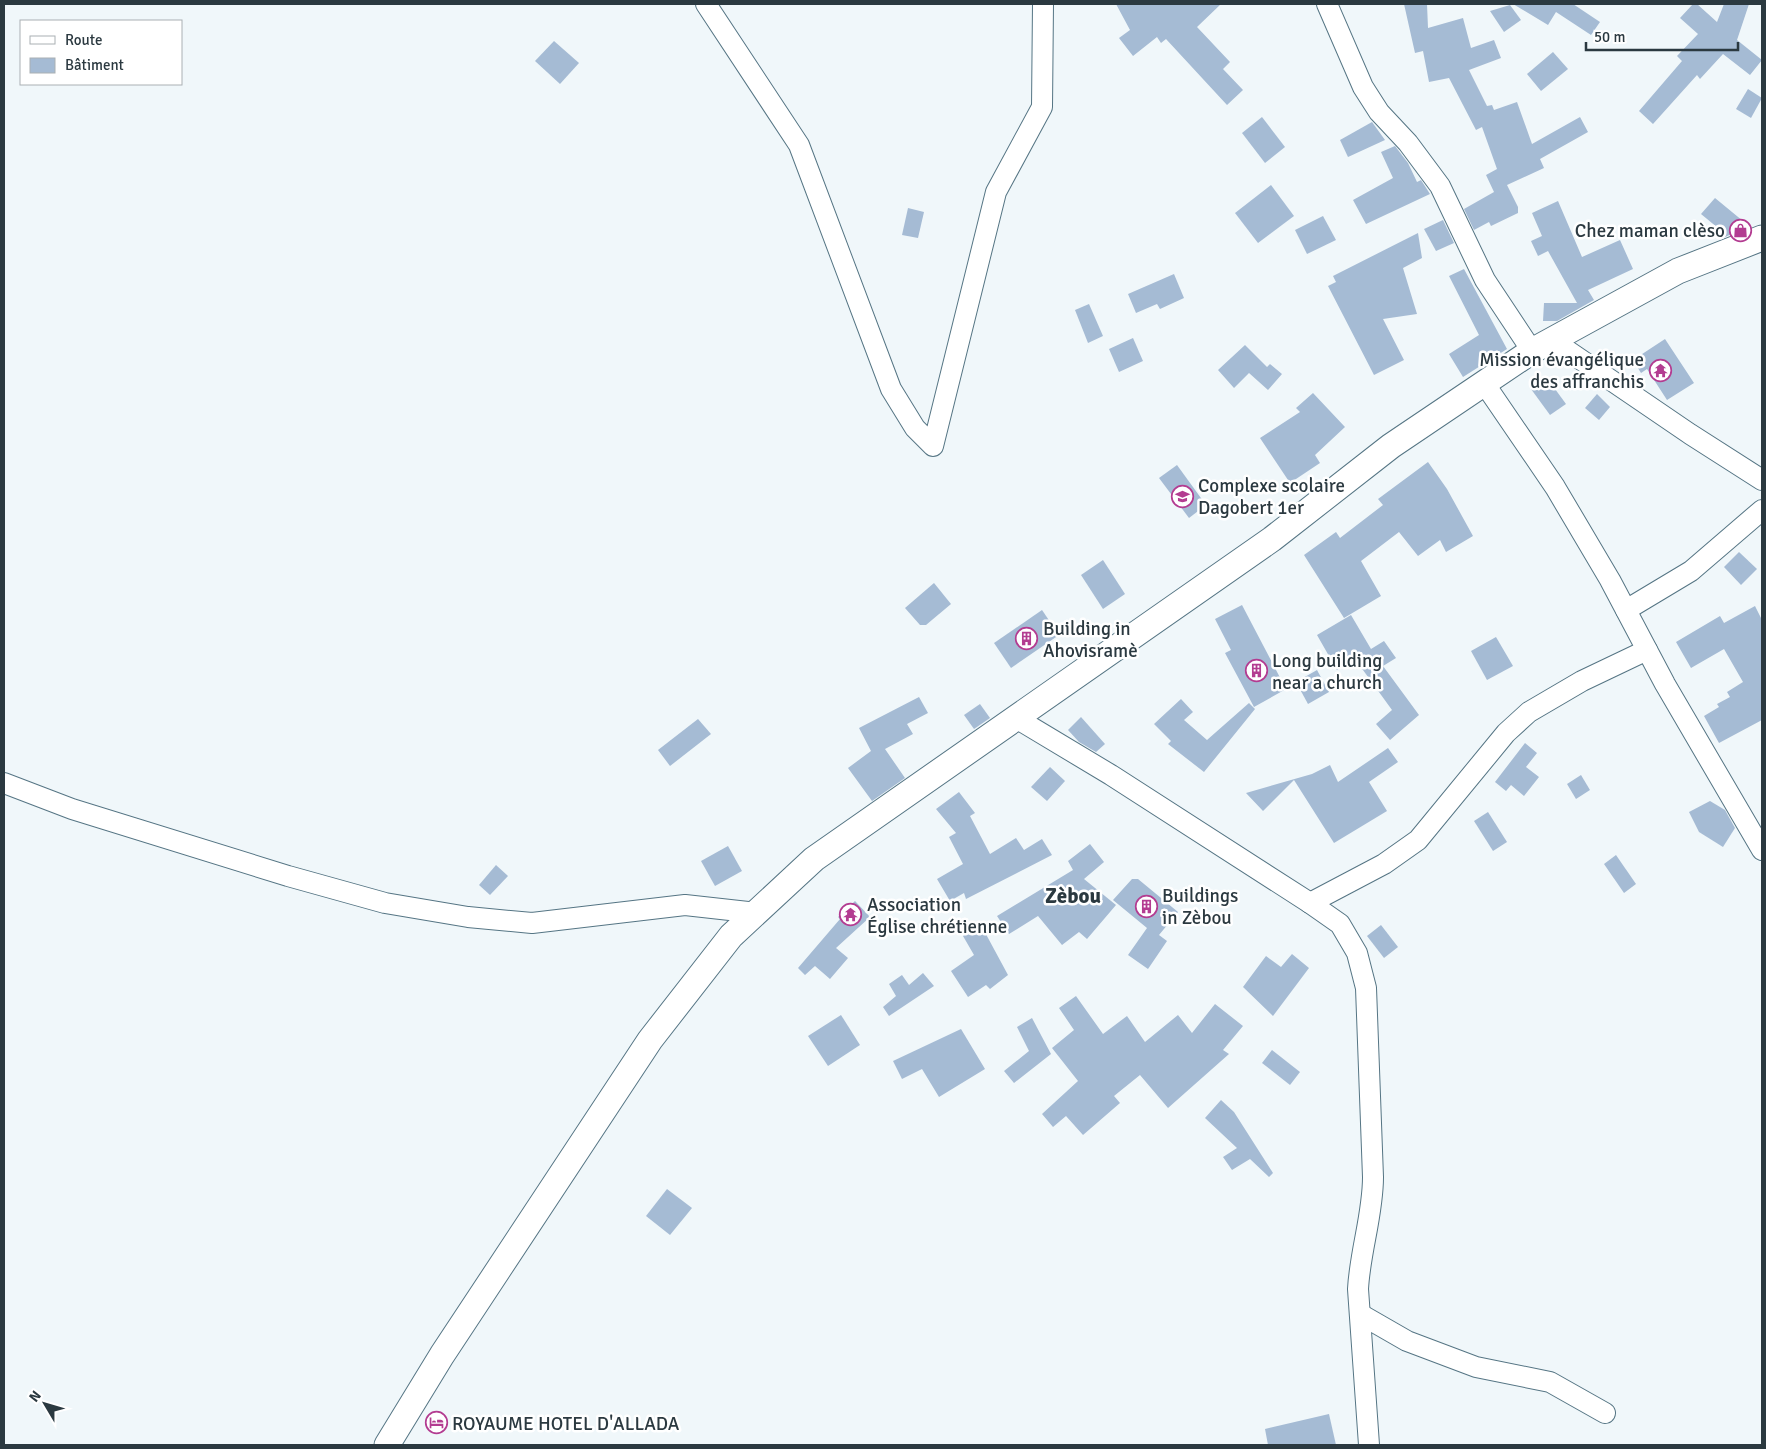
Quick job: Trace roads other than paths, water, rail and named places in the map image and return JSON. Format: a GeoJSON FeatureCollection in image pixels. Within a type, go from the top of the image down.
{"type":"FeatureCollection","features":[{"type":"Feature","properties":{"kind":"street"},"geometry":{"type":"LineString","coordinates":[[713,6],[799,145],[891,389],[915,428],[933,446],[996,192],[1042,107],[1043,4]]}},
{"type":"Feature","properties":{"kind":"street"},"geometry":{"type":"LineString","coordinates":[[1327,4],[1363,87],[1379,112],[1408,143],[1440,186],[1485,280],[1542,345],[1690,434],[1762,480]]}},
{"type":"Feature","properties":{"kind":"street"},"geometry":{"type":"LineString","coordinates":[[388,1445],[442,1355],[650,1040],[731,936],[814,859],[1272,539],[1391,446],[1542,345],[1678,271],[1762,238]]}},
{"type":"Feature","properties":{"kind":"street"},"geometry":{"type":"LineString","coordinates":[[1484,383],[1555,487],[1762,850]]}},
{"type":"Feature","properties":{"kind":"street"},"geometry":{"type":"LineString","coordinates":[[1626,610],[1690,571],[1762,510]]}},
{"type":"Feature","properties":{"kind":"street"},"geometry":{"type":"LineString","coordinates":[[1310,902],[1384,864],[1418,840],[1506,733],[1529,712],[1582,681],[1647,650]]}},
{"type":"Feature","properties":{"kind":"street"},"geometry":{"type":"LineString","coordinates":[[1016,718],[1111,775],[1310,902],[1340,924],[1357,953],[1366,988],[1373,1194],[1360,1266],[1360,1314],[1369,1445]]}},
{"type":"Feature","properties":{"kind":"street"},"geometry":{"type":"LineString","coordinates":[[4,782],[72,809],[288,876],[385,903],[468,917],[532,923],[684,906],[757,913]]}},
{"type":"Feature","properties":{"kind":"street"},"geometry":{"type":"LineString","coordinates":[[1360,1314],[1407,1341],[1476,1367],[1550,1382],[1605,1413]]}},
{"type":"Feature","properties":{"kind":"place","name":"Chez maman clèso"},"geometry":{"type":"Point","coordinates":[1741,230]}},
{"type":"Feature","properties":{"kind":"place","name":"Mission évangélique des affranchis"},"geometry":{"type":"Point","coordinates":[1660,370]}},
{"type":"Feature","properties":{"kind":"place","name":"Complexe scolaire Dagobert 1er"},"geometry":{"type":"Point","coordinates":[1182,496]}},
{"type":"Feature","properties":{"kind":"place","name":"Building in Ahovisramè"},"geometry":{"type":"Point","coordinates":[1027,639]}},
{"type":"Feature","properties":{"kind":"place","name":"Long building near a church"},"geometry":{"type":"Point","coordinates":[1256,671]}},
{"type":"Feature","properties":{"kind":"place","name":"Buildings in Zèbou"},"geometry":{"type":"Point","coordinates":[1146,906]}},
{"type":"Feature","properties":{"kind":"place","name":"Association Église chrétienne"},"geometry":{"type":"Point","coordinates":[851,915]}},
{"type":"Feature","properties":{"kind":"place","name":"ROYAUME HOTEL D'ALLADA"},"geometry":{"type":"Point","coordinates":[436,1423]}},
{"type":"Feature","properties":{"kind":"district","name":"Zèbou"},"geometry":{"type":"Point","coordinates":[1073,896]}}]}
